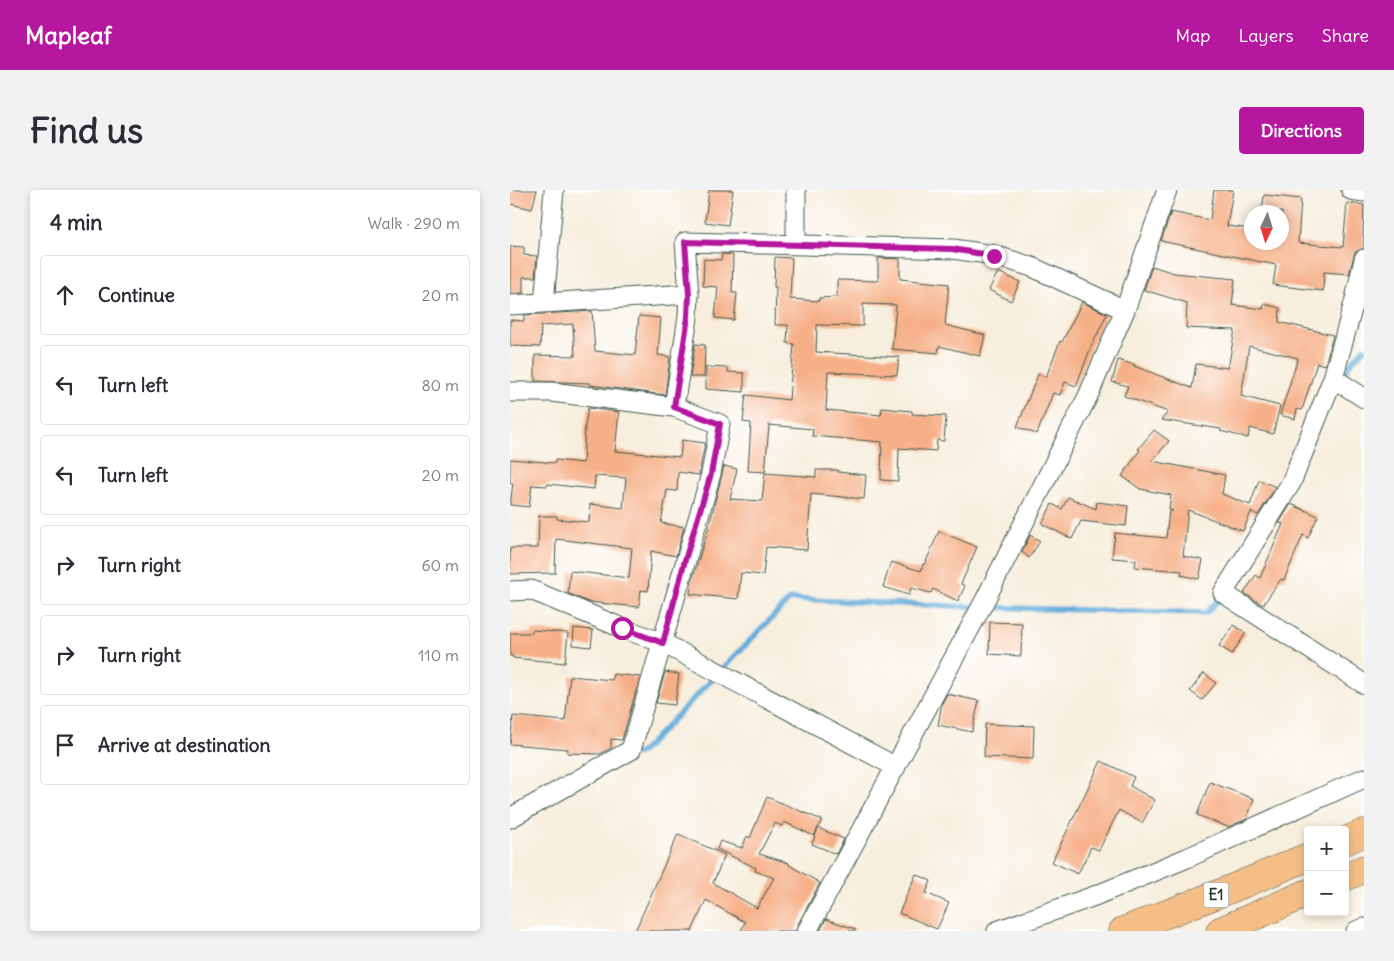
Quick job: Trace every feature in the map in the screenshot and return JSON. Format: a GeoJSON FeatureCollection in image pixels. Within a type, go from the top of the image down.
{"type":"FeatureCollection","features":[{"type":"Feature","properties":{"kind":"highway","name":"E1"},"geometry":{"type":"LineString","coordinates":[[1123,931],[1304,859]]}},
{"type":"Feature","properties":{"kind":"highway","name":"E1"},"geometry":{"type":"LineString","coordinates":[[1220,931],[1304,895]]}},
{"type":"Feature","properties":{"kind":"street"},"geometry":{"type":"LineString","coordinates":[[544,304],[554,190]]}},
{"type":"Feature","properties":{"kind":"street"},"geometry":{"type":"LineString","coordinates":[[796,190],[796,245]]}},
{"type":"Feature","properties":{"kind":"street"},"geometry":{"type":"LineString","coordinates":[[807,931],[984,602],[1084,405],[1125,310],[1167,190]]}},
{"type":"Feature","properties":{"kind":"street"},"geometry":{"type":"LineString","coordinates":[[1351,190],[1364,192]]}},
{"type":"Feature","properties":{"kind":"street"},"geometry":{"type":"LineString","coordinates":[[674,407],[688,317],[689,294],[685,242],[952,249],[994,256],[1032,267],[1125,310]]}},
{"type":"Feature","properties":{"kind":"street"},"geometry":{"type":"LineString","coordinates":[[1364,259],[1333,378],[1291,483],[1223,593],[1364,684]]}},
{"type":"Feature","properties":{"kind":"street"},"geometry":{"type":"LineString","coordinates":[[510,305],[689,294]]}},
{"type":"Feature","properties":{"kind":"street"},"geometry":{"type":"LineString","coordinates":[[1333,378],[1364,398]]}},
{"type":"Feature","properties":{"kind":"street"},"geometry":{"type":"LineString","coordinates":[[510,392],[551,392],[674,407],[720,424],[711,474],[631,750],[510,818]]}},
{"type":"Feature","properties":{"kind":"street"},"geometry":{"type":"LineString","coordinates":[[510,591],[531,590],[663,643],[896,767]]}},
{"type":"Feature","properties":{"kind":"street"},"geometry":{"type":"LineString","coordinates":[[997,931],[1097,895],[1169,866],[1364,778]]}},
{"type":"Feature","properties":{"kind":"street"},"geometry":{"type":"LineString","coordinates":[[1356,931],[1364,928]]}},
{"type":"Feature","properties":{"kind":"building"},"geometry":{"type":"Polygon","coordinates":[[[510,190],[537,190],[532,209],[510,204],[510,190]]]}},
{"type":"Feature","properties":{"kind":"building"},"geometry":{"type":"Polygon","coordinates":[[[709,190],[733,190],[728,225],[705,222],[709,190]]]}},
{"type":"Feature","properties":{"kind":"building"},"geometry":{"type":"Polygon","coordinates":[[[1214,190],[1233,190],[1227,226],[1244,228],[1244,250],[1289,250],[1289,205],[1263,205],[1264,195],[1301,199],[1298,243],[1343,247],[1347,203],[1364,205],[1364,248],[1355,252],[1349,274],[1324,272],[1323,291],[1273,285],[1276,265],[1161,241],[1171,212],[1210,220],[1214,190]]]}},
{"type":"Feature","properties":{"kind":"building"},"geometry":{"type":"Polygon","coordinates":[[[510,246],[524,247],[524,255],[537,256],[535,277],[523,277],[523,293],[510,294],[510,246]]]}},
{"type":"Feature","properties":{"kind":"building"},"geometry":{"type":"Polygon","coordinates":[[[722,254],[733,255],[732,293],[737,293],[734,320],[715,318],[718,287],[703,286],[704,259],[721,260],[722,254]]]}},
{"type":"Feature","properties":{"kind":"building"},"geometry":{"type":"Polygon","coordinates":[[[775,257],[792,258],[790,299],[819,301],[819,298],[837,297],[837,280],[878,281],[878,258],[900,259],[900,279],[949,284],[945,325],[985,335],[980,356],[939,346],[938,353],[892,349],[896,305],[863,304],[863,326],[817,325],[816,352],[899,357],[897,375],[828,372],[826,410],[881,415],[882,408],[912,411],[912,414],[946,416],[944,441],[937,440],[936,451],[899,448],[898,481],[881,480],[882,442],[812,436],[813,429],[769,425],[765,472],[748,471],[751,423],[743,422],[746,395],[789,400],[794,344],[787,343],[788,325],[775,325],[775,257]]]}},
{"type":"Feature","properties":{"kind":"building"},"geometry":{"type":"Polygon","coordinates":[[[1152,266],[1174,273],[1235,279],[1232,305],[1263,309],[1264,304],[1280,308],[1279,322],[1333,335],[1325,365],[1317,363],[1302,410],[1297,409],[1295,419],[1280,415],[1298,358],[1249,346],[1241,396],[1280,406],[1273,434],[1250,428],[1248,438],[1220,431],[1221,429],[1161,420],[1168,412],[1124,396],[1128,386],[1112,382],[1118,360],[1192,388],[1196,364],[1228,368],[1235,330],[1186,328],[1187,303],[1144,290],[1152,266]]]}},
{"type":"Feature","properties":{"kind":"building"},"geometry":{"type":"Polygon","coordinates":[[[998,272],[1020,282],[1011,301],[989,290],[998,272]]]}},
{"type":"Feature","properties":{"kind":"building"},"geometry":{"type":"Polygon","coordinates":[[[1082,302],[1107,314],[1091,347],[1076,386],[1065,382],[1060,395],[1053,393],[1037,434],[1017,427],[1038,374],[1046,377],[1060,341],[1062,342],[1082,302]]]}},
{"type":"Feature","properties":{"kind":"building"},"geometry":{"type":"Polygon","coordinates":[[[592,311],[595,351],[635,355],[639,316],[661,318],[658,355],[670,357],[665,395],[590,385],[590,383],[535,381],[535,355],[575,356],[573,324],[541,326],[540,347],[510,346],[510,320],[524,321],[524,315],[592,311]]]}},
{"type":"Feature","properties":{"kind":"building"},"geometry":{"type":"Polygon","coordinates":[[[695,344],[705,345],[704,377],[690,377],[695,344]]]}},
{"type":"Feature","properties":{"kind":"building"},"geometry":{"type":"Polygon","coordinates":[[[706,367],[728,368],[728,372],[744,373],[744,392],[706,389],[706,367]]]}},
{"type":"Feature","properties":{"kind":"building"},"geometry":{"type":"Polygon","coordinates":[[[588,408],[619,412],[615,451],[680,457],[682,440],[705,443],[699,475],[678,472],[677,491],[667,490],[661,523],[684,527],[676,556],[651,551],[648,591],[641,590],[639,607],[588,602],[568,593],[570,571],[629,578],[632,548],[556,539],[555,573],[510,574],[510,548],[538,548],[539,516],[557,516],[557,519],[589,522],[590,504],[623,508],[626,478],[595,476],[594,489],[548,484],[547,486],[532,485],[529,507],[510,505],[513,483],[510,483],[510,459],[555,463],[555,460],[583,463],[588,408]]]}},
{"type":"Feature","properties":{"kind":"building"},"geometry":{"type":"Polygon","coordinates":[[[1154,430],[1169,441],[1152,461],[1225,475],[1222,494],[1250,505],[1259,480],[1276,487],[1258,515],[1251,512],[1243,531],[1188,510],[1183,556],[1203,560],[1199,579],[1181,575],[1182,571],[1135,567],[1136,560],[1112,558],[1115,533],[1166,538],[1169,511],[1173,511],[1169,509],[1171,495],[1140,489],[1122,476],[1140,450],[1138,449],[1154,430]]]}},
{"type":"Feature","properties":{"kind":"building"},"geometry":{"type":"Polygon","coordinates":[[[724,466],[737,469],[730,499],[762,501],[765,473],[816,477],[816,470],[838,470],[838,472],[866,475],[864,499],[811,494],[807,550],[766,547],[763,575],[741,573],[738,599],[690,594],[691,584],[709,526],[724,466]]]}},
{"type":"Feature","properties":{"kind":"building"},"geometry":{"type":"Polygon","coordinates":[[[1068,497],[1096,509],[1097,502],[1128,506],[1126,526],[1081,521],[1072,539],[1042,524],[1052,504],[1062,509],[1068,497]]]}},
{"type":"Feature","properties":{"kind":"building"},"geometry":{"type":"Polygon","coordinates":[[[1291,504],[1318,516],[1308,538],[1303,535],[1284,580],[1281,579],[1263,605],[1244,593],[1256,575],[1260,578],[1283,524],[1279,523],[1291,504]]]}},
{"type":"Feature","properties":{"kind":"building"},"geometry":{"type":"Polygon","coordinates":[[[939,531],[977,547],[961,584],[965,586],[958,601],[933,589],[931,593],[911,588],[909,595],[883,587],[891,562],[921,571],[939,531]]]}},
{"type":"Feature","properties":{"kind":"building"},"geometry":{"type":"Polygon","coordinates":[[[1030,535],[1040,541],[1029,558],[1022,552],[1030,535]]]}},
{"type":"Feature","properties":{"kind":"building"},"geometry":{"type":"Polygon","coordinates":[[[990,622],[1022,623],[1021,656],[989,654],[990,622]]]}},
{"type":"Feature","properties":{"kind":"building"},"geometry":{"type":"Polygon","coordinates":[[[1234,625],[1246,633],[1232,654],[1219,646],[1234,625]]]}},
{"type":"Feature","properties":{"kind":"building"},"geometry":{"type":"Polygon","coordinates":[[[574,628],[593,630],[591,647],[573,645],[574,628]]]}},
{"type":"Feature","properties":{"kind":"building"},"geometry":{"type":"Polygon","coordinates":[[[532,630],[568,633],[565,663],[513,658],[513,656],[510,656],[510,633],[532,633],[532,630]]]}},
{"type":"Feature","properties":{"kind":"building"},"geometry":{"type":"Polygon","coordinates":[[[665,672],[679,674],[675,705],[656,703],[665,672]]]}},
{"type":"Feature","properties":{"kind":"building"},"geometry":{"type":"Polygon","coordinates":[[[1204,673],[1216,683],[1202,700],[1190,691],[1204,673]]]}},
{"type":"Feature","properties":{"kind":"building"},"geometry":{"type":"Polygon","coordinates":[[[613,674],[640,677],[622,740],[611,739],[611,748],[600,754],[567,753],[568,749],[510,744],[513,716],[565,721],[570,676],[612,680],[613,674]]]}},
{"type":"Feature","properties":{"kind":"building"},"geometry":{"type":"Polygon","coordinates":[[[947,694],[979,701],[972,732],[938,725],[942,703],[947,694]]]}},
{"type":"Feature","properties":{"kind":"building"},"geometry":{"type":"Polygon","coordinates":[[[985,724],[1034,726],[1033,759],[984,757],[985,724]]]}},
{"type":"Feature","properties":{"kind":"building"},"geometry":{"type":"Polygon","coordinates":[[[1101,761],[1134,777],[1130,786],[1155,800],[1142,823],[1119,810],[1099,850],[1091,847],[1078,874],[1052,862],[1101,761]]]}},
{"type":"Feature","properties":{"kind":"building"},"geometry":{"type":"Polygon","coordinates":[[[1210,782],[1254,799],[1247,819],[1228,827],[1197,815],[1210,782]]]}},
{"type":"Feature","properties":{"kind":"building"},"geometry":{"type":"Polygon","coordinates":[[[767,797],[822,820],[814,836],[784,822],[782,826],[775,823],[759,854],[789,863],[789,865],[820,883],[796,931],[741,931],[745,922],[706,900],[692,931],[635,931],[678,834],[725,855],[713,883],[757,908],[774,878],[755,871],[756,868],[717,849],[720,841],[742,848],[747,836],[750,838],[767,797]]]}},
{"type":"Feature","properties":{"kind":"building"},"geometry":{"type":"Polygon","coordinates":[[[818,828],[844,839],[836,854],[812,844],[818,828]]]}},
{"type":"Feature","properties":{"kind":"building"},"geometry":{"type":"Polygon","coordinates":[[[916,874],[931,881],[926,893],[949,903],[937,929],[899,913],[916,874]]]}},
{"type":"Feature","properties":{"kind":"building"},"geometry":{"type":"Polygon","coordinates":[[[826,919],[855,929],[855,931],[820,931],[826,919]]]}},
{"type":"Feature","properties":{"kind":"waterway"},"geometry":{"type":"LineString","coordinates":[[1341,380],[1349,365],[1364,349]]}},
{"type":"Feature","properties":{"kind":"waterway"},"geometry":{"type":"LineString","coordinates":[[635,755],[644,750],[790,599],[974,607],[1206,613],[1223,595]]}},
{"type":"Feature","properties":{"kind":"route"},"geometry":{"type":"LineString","coordinates":[[622,628],[663,643],[685,560],[711,474],[720,424],[674,407],[688,317],[689,294],[685,242],[952,249],[994,256]]}}]}
